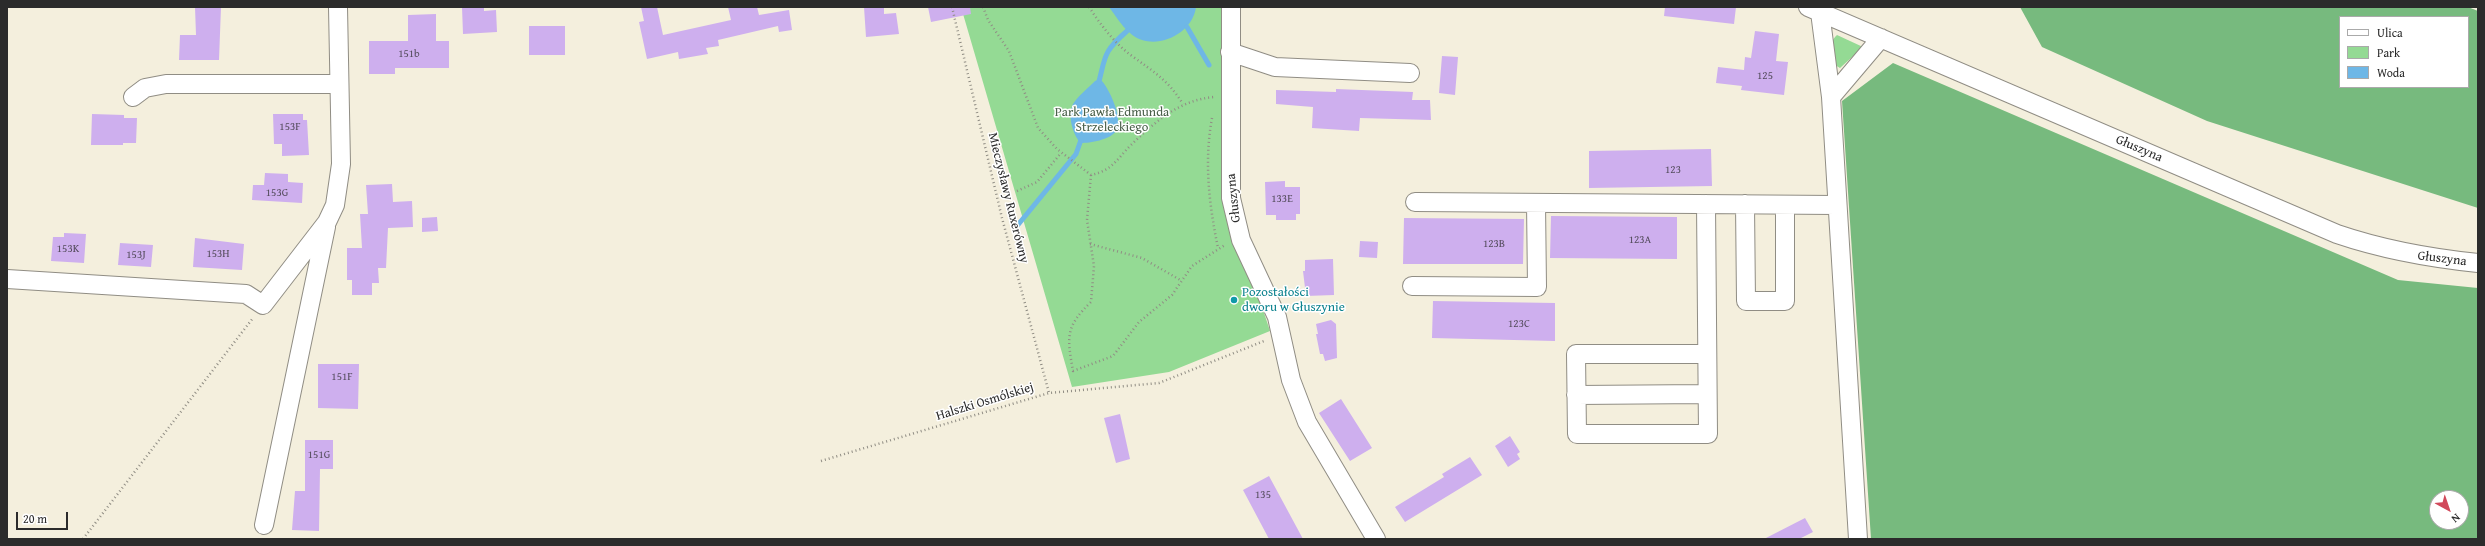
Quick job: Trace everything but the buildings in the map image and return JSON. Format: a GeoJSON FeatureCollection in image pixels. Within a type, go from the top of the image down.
{"type":"FeatureCollection","features":[{"type":"Feature","properties":{"kind":"street"},"geometry":{"type":"LineString","coordinates":[[7,279],[246,294],[263,305],[327,222],[335,205],[341,164],[338,7]]}},
{"type":"Feature","properties":{"kind":"street","name":"Głuszyna"},"geometry":{"type":"LineString","coordinates":[[1231,7],[1230,52],[1220,100],[1232,198],[1241,240],[1277,316],[1291,380],[1307,422],[1376,539]]}},
{"type":"Feature","properties":{"kind":"street"},"geometry":{"type":"LineString","coordinates":[[1814,10],[1831,97],[1858,539]]}},
{"type":"Feature","properties":{"kind":"street","name":"Głuszyna"},"geometry":{"type":"LineString","coordinates":[[1814,10],[2337,234],[2370,246],[2402,253],[2478,263]]}},
{"type":"Feature","properties":{"kind":"street"},"geometry":{"type":"LineString","coordinates":[[1831,97],[1881,38]]}},
{"type":"Feature","properties":{"kind":"street"},"geometry":{"type":"LineString","coordinates":[[1230,52],[1275,67],[1410,73]]}},
{"type":"Feature","properties":{"kind":"street"},"geometry":{"type":"LineString","coordinates":[[133,97],[145,88],[166,84],[339,84]]}},
{"type":"Feature","properties":{"kind":"street"},"geometry":{"type":"LineString","coordinates":[[1415,202],[1837,205]]}},
{"type":"Feature","properties":{"kind":"street"},"geometry":{"type":"LineString","coordinates":[[1412,286],[1537,287],[1536,203]]}},
{"type":"Feature","properties":{"kind":"street"},"geometry":{"type":"LineString","coordinates":[[1706,204],[1708,434],[1577,434],[1576,354],[1707,354]]}},
{"type":"Feature","properties":{"kind":"street"},"geometry":{"type":"LineString","coordinates":[[1745,204],[1746,301],[1786,301],[1786,205]]}},
{"type":"Feature","properties":{"kind":"street"},"geometry":{"type":"LineString","coordinates":[[264,525],[327,222]]}},
{"type":"Feature","properties":{"kind":"street"},"geometry":{"type":"LineString","coordinates":[[1576,395],[1707,394]]}},
{"type":"Feature","properties":{"kind":"path","name":"Mieczysławy Ruxerówny"},"geometry":{"type":"LineString","coordinates":[[952,7],[1002,218],[1049,393]]}},
{"type":"Feature","properties":{"kind":"path"},"geometry":{"type":"LineString","coordinates":[[983,7],[988,20],[1009,51],[1038,128],[1046,140],[1091,175]]}},
{"type":"Feature","properties":{"kind":"path"},"geometry":{"type":"LineString","coordinates":[[1089,7],[1103,29],[1121,46],[1172,86],[1183,104]]}},
{"type":"Feature","properties":{"kind":"path"},"geometry":{"type":"LineString","coordinates":[[1091,175],[1113,166],[1130,146],[1160,119],[1183,104],[1202,98],[1220,100]]}},
{"type":"Feature","properties":{"kind":"path"},"geometry":{"type":"LineString","coordinates":[[1213,112],[1207,153],[1210,207],[1218,248]]}},
{"type":"Feature","properties":{"kind":"path"},"geometry":{"type":"LineString","coordinates":[[1017,191],[1037,182],[1061,152]]}},
{"type":"Feature","properties":{"kind":"path"},"geometry":{"type":"LineString","coordinates":[[1091,175],[1087,198],[1090,243],[1094,266],[1091,302],[1077,316],[1068,339],[1073,371],[1113,356],[1139,322],[1172,295],[1192,266],[1218,248],[1241,240]]}},
{"type":"Feature","properties":{"kind":"path"},"geometry":{"type":"LineString","coordinates":[[1090,243],[1142,258],[1182,281]]}},
{"type":"Feature","properties":{"kind":"path"},"geometry":{"type":"LineString","coordinates":[[83,539],[263,305]]}},
{"type":"Feature","properties":{"kind":"path","name":"Halszki Osmólskiej"},"geometry":{"type":"LineString","coordinates":[[821,462],[1049,393],[1159,383],[1281,334]]}},
{"type":"Feature","properties":{"kind":"green space","name":"Park Pawła Edmunda Strzeleckiego"},"geometry":{"type":"Polygon","coordinates":[[[961,7],[1225,7],[1226,198],[1270,331],[1169,372],[1072,387],[961,7]]]}},
{"type":"Feature","properties":{"kind":"green space"},"geometry":{"type":"Polygon","coordinates":[[[2020,7],[2468,7],[2478,11],[2478,208],[2207,121],[2042,47],[2020,7]]]}},
{"type":"Feature","properties":{"kind":"green space"},"geometry":{"type":"Polygon","coordinates":[[[1837,35],[1863,47],[1840,68],[1835,65],[1832,49],[1834,38],[1837,35]]]}},
{"type":"Feature","properties":{"kind":"green space"},"geometry":{"type":"Polygon","coordinates":[[[1893,63],[2398,280],[2478,288],[2478,539],[1871,539],[1842,101],[1893,63]]]}},
{"type":"Feature","properties":{"kind":"water"},"geometry":{"type":"Polygon","coordinates":[[[1109,7],[1196,7],[1194,16],[1183,30],[1168,39],[1151,42],[1137,38],[1127,31],[1109,7]]]}},
{"type":"Feature","properties":{"kind":"water"},"geometry":{"type":"Polygon","coordinates":[[[1100,79],[1111,96],[1117,112],[1118,126],[1113,134],[1105,139],[1081,143],[1073,130],[1071,109],[1080,95],[1095,81],[1100,79]]]}},
{"type":"Feature","properties":{"kind":"waterway"},"geometry":{"type":"LineString","coordinates":[[1187,27],[1209,65]]}},
{"type":"Feature","properties":{"kind":"waterway"},"geometry":{"type":"LineString","coordinates":[[1098,85],[1106,55],[1119,38],[1127,31]]}},
{"type":"Feature","properties":{"kind":"waterway"},"geometry":{"type":"LineString","coordinates":[[1017,226],[1076,154],[1082,137]]}},
{"type":"Feature","properties":{"kind":"place","name":"Pozostałości dworu w Głuszynie"},"geometry":{"type":"Point","coordinates":[1234,300]}}]}
